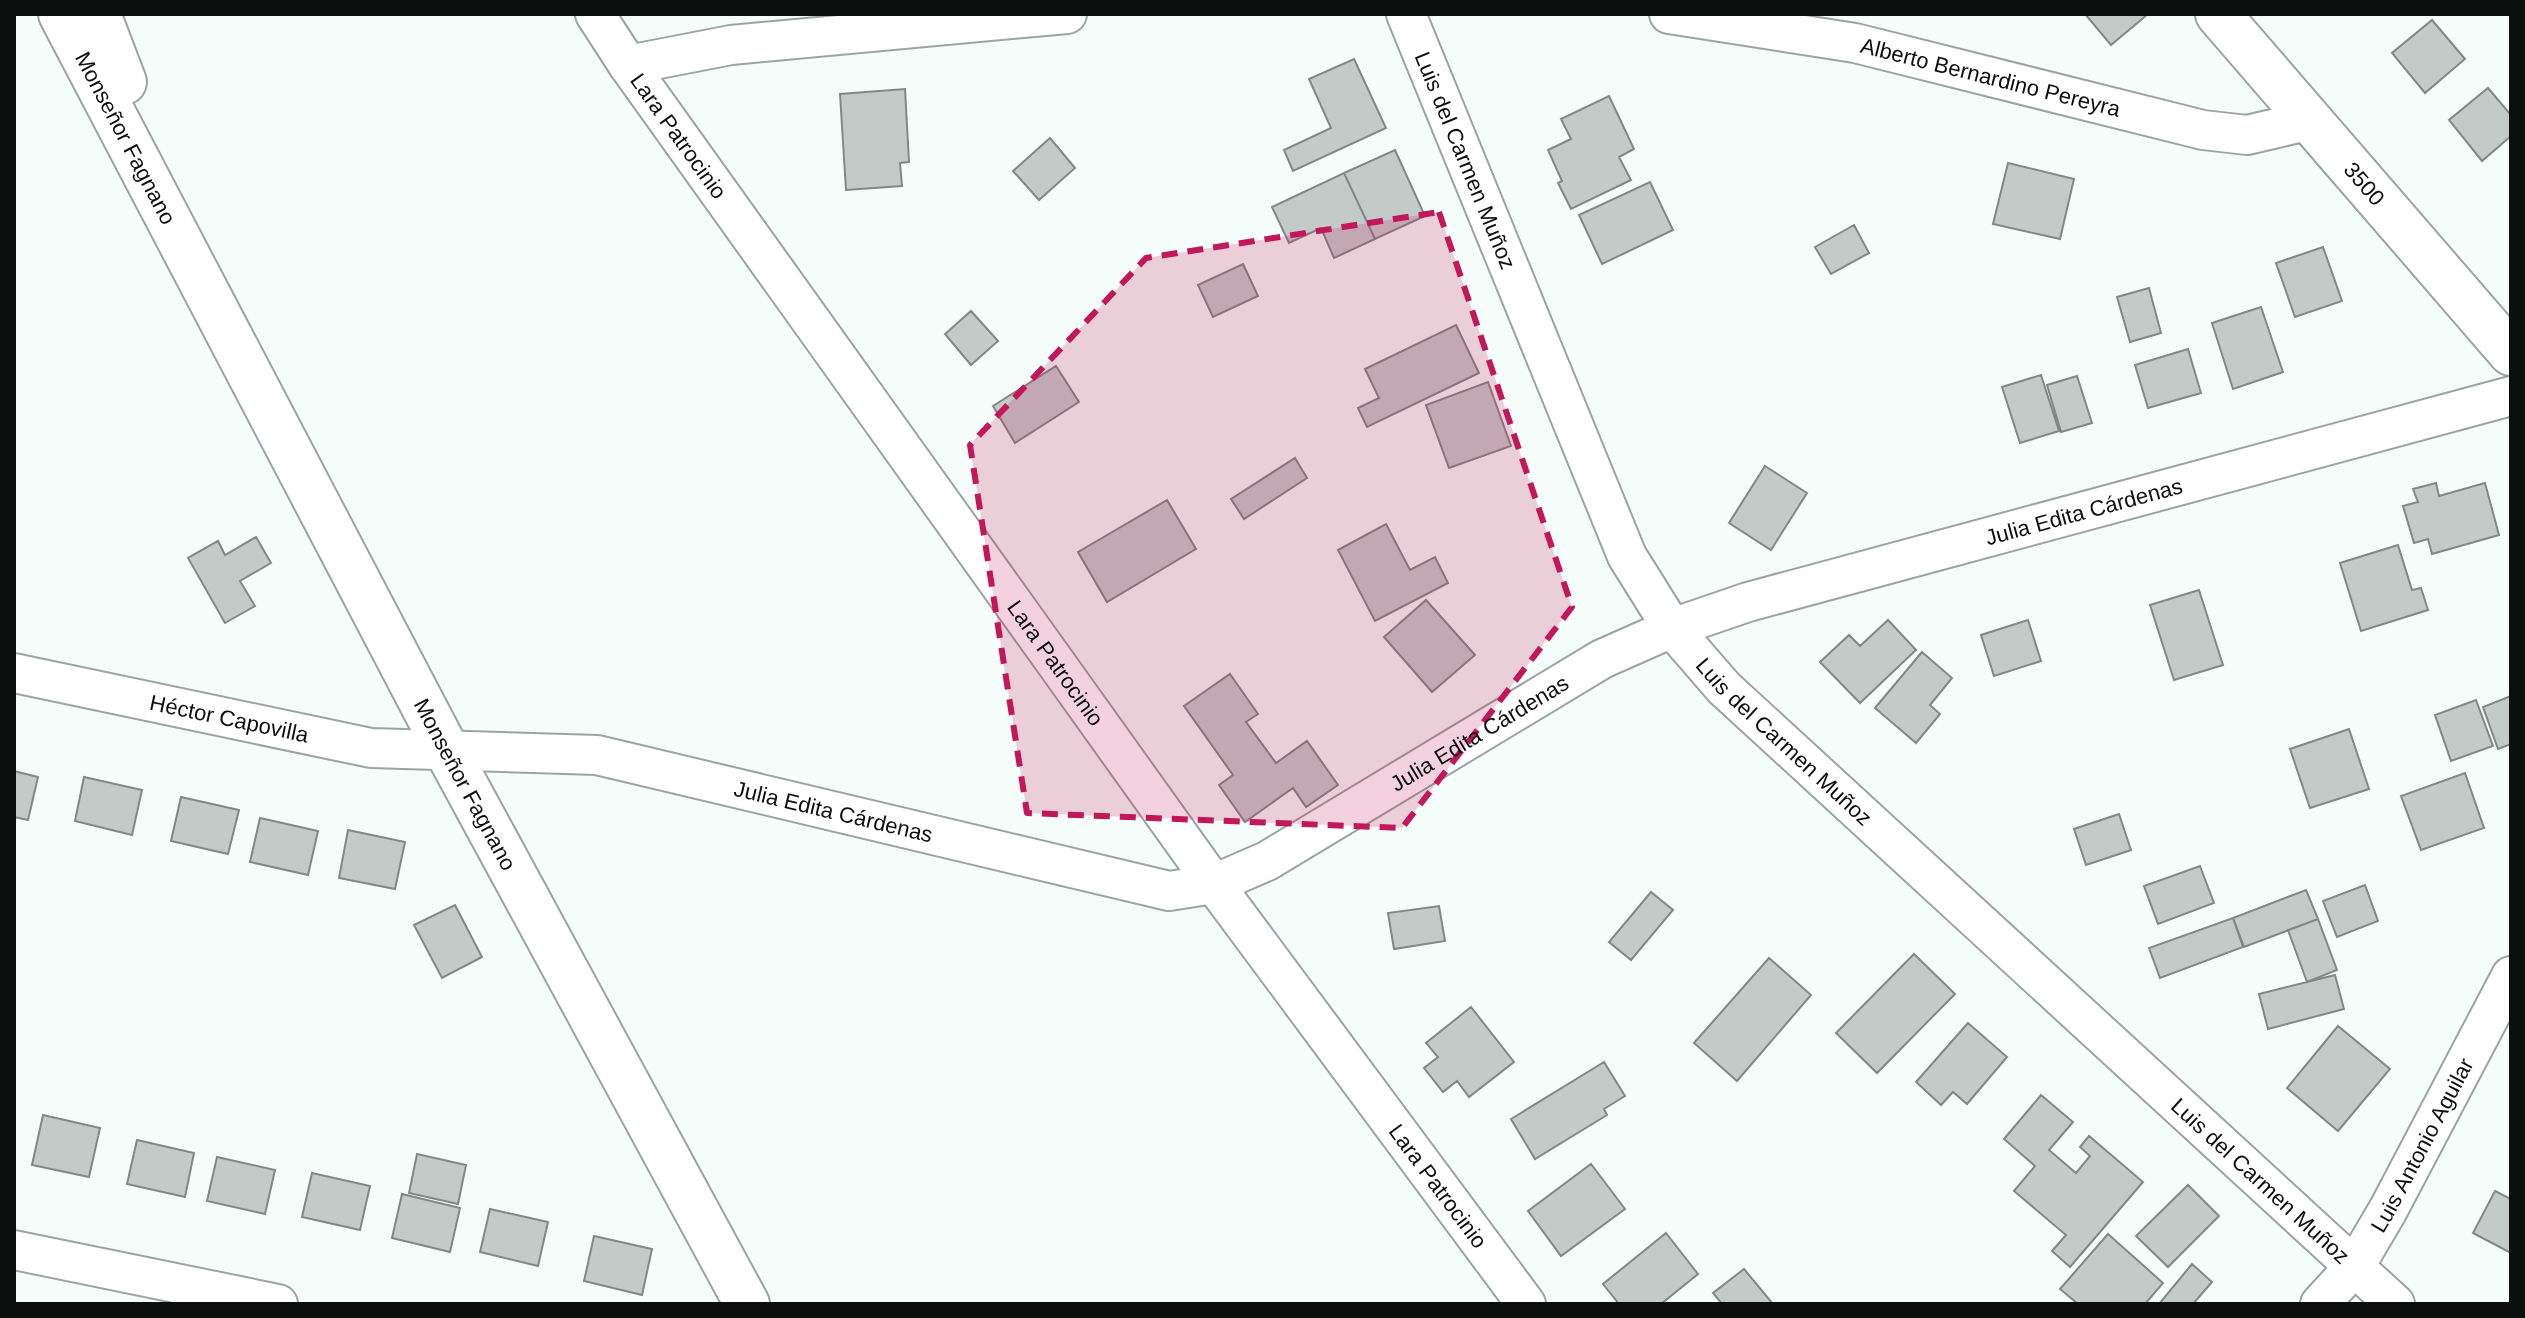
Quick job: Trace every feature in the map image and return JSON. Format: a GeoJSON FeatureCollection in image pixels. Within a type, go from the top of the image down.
{"type":"FeatureCollection","features":[{"type":"Feature","properties":{"kind":"street","name":"Monseñor Fagnano"},"geometry":{"type":"LineString","coordinates":[[61,14],[447,751],[747,1304]]}},
{"type":"Feature","properties":{"kind":"street","name":"Monseñor Fagnano"},"geometry":{"type":"LineString","coordinates":[[98,14],[191,260]]}},
{"type":"Feature","properties":{"kind":"street","name":"Lara Patrocinio"},"geometry":{"type":"LineString","coordinates":[[595,14],[628,65],[1214,884],[1526,1304]]}},
{"type":"Feature","properties":{"kind":"street"},"geometry":{"type":"LineString","coordinates":[[628,65],[731,45],[1067,14]]}},
{"type":"Feature","properties":{"kind":"street","name":"Luis del Carmen Muñoz"},"geometry":{"type":"LineString","coordinates":[[1406,14],[1627,556],[1672,628],[1724,688],[2395,1304]]}},
{"type":"Feature","properties":{"kind":"street","name":"Alberto Bernardino Pereyra"},"geometry":{"type":"LineString","coordinates":[[1669,14],[1855,43],[2203,130],[2247,135],[2311,120]]}},
{"type":"Feature","properties":{"kind":"street","name":"3500"},"geometry":{"type":"LineString","coordinates":[[2218,14],[2511,353]]}},
{"type":"Feature","properties":{"kind":"street","name":"Julia Edita Cárdenas"},"geometry":{"type":"LineString","coordinates":[[447,751],[597,755],[1169,891],[1214,884],[1267,861],[1602,659],[1672,628],[1748,602],[2511,396]]}},
{"type":"Feature","properties":{"kind":"street","name":"Héctor Capovilla"},"geometry":{"type":"LineString","coordinates":[[14,673],[371,748],[447,751]]}},
{"type":"Feature","properties":{"kind":"street","name":"Luis Antonio Aguilar"},"geometry":{"type":"LineString","coordinates":[[2320,1304],[2355,1266],[2388,1210],[2511,976]]}},
{"type":"Feature","properties":{"kind":"street"},"geometry":{"type":"LineString","coordinates":[[14,1250],[278,1304]]}},
{"type":"Feature","properties":{"kind":"highlighted area"},"geometry":{"type":"Polygon","coordinates":[[[1439,212],[1572,607],[1402,828],[1027,813],[970,445],[1146,258],[1439,212]]]}},
{"type":"Feature","properties":{"kind":"building"},"geometry":{"type":"Polygon","coordinates":[[[2085,14],[2148,14],[2111,45],[2085,14]]]}},
{"type":"Feature","properties":{"kind":"building"},"geometry":{"type":"Polygon","coordinates":[[[2432,20],[2465,59],[2425,93],[2392,53],[2432,20]]]}},
{"type":"Feature","properties":{"kind":"building"},"geometry":{"type":"Polygon","coordinates":[[[1354,59],[1386,128],[1293,171],[1284,150],[1331,128],[1309,79],[1354,59]]]}},
{"type":"Feature","properties":{"kind":"building"},"geometry":{"type":"Polygon","coordinates":[[[2488,88],[2511,115],[2511,136],[2482,161],[2449,120],[2488,88]]]}},
{"type":"Feature","properties":{"kind":"building"},"geometry":{"type":"Polygon","coordinates":[[[905,89],[909,162],[900,163],[902,186],[846,190],[840,94],[905,89]]]}},
{"type":"Feature","properties":{"kind":"building"},"geometry":{"type":"Polygon","coordinates":[[[1609,96],[1634,149],[1619,157],[1631,180],[1571,209],[1558,183],[1562,181],[1548,150],[1571,139],[1561,119],[1609,96]]]}},
{"type":"Feature","properties":{"kind":"building"},"geometry":{"type":"Polygon","coordinates":[[[1050,138],[1075,168],[1039,200],[1013,171],[1050,138]]]}},
{"type":"Feature","properties":{"kind":"building"},"geometry":{"type":"Polygon","coordinates":[[[1395,150],[1425,216],[1375,239],[1344,173],[1395,150]]]}},
{"type":"Feature","properties":{"kind":"building"},"geometry":{"type":"Polygon","coordinates":[[[2008,163],[2074,179],[2060,239],[1993,224],[2008,163]]]}},
{"type":"Feature","properties":{"kind":"building"},"geometry":{"type":"Polygon","coordinates":[[[1344,173],[1375,239],[1334,258],[1321,228],[1289,243],[1272,207],[1344,173]]]}},
{"type":"Feature","properties":{"kind":"building"},"geometry":{"type":"Polygon","coordinates":[[[1650,182],[1673,230],[1602,264],[1579,215],[1650,182]]]}},
{"type":"Feature","properties":{"kind":"building"},"geometry":{"type":"Polygon","coordinates":[[[1854,225],[1869,253],[1831,274],[1815,247],[1854,225]]]}},
{"type":"Feature","properties":{"kind":"building"},"geometry":{"type":"Polygon","coordinates":[[[2323,247],[2342,301],[2295,317],[2276,263],[2323,247]]]}},
{"type":"Feature","properties":{"kind":"building"},"geometry":{"type":"Polygon","coordinates":[[[1243,264],[1258,296],[1213,317],[1198,285],[1243,264]]]}},
{"type":"Feature","properties":{"kind":"building"},"geometry":{"type":"Polygon","coordinates":[[[2149,288],[2161,333],[2130,342],[2117,297],[2149,288]]]}},
{"type":"Feature","properties":{"kind":"building"},"geometry":{"type":"Polygon","coordinates":[[[2261,307],[2283,372],[2233,389],[2212,323],[2261,307]]]}},
{"type":"Feature","properties":{"kind":"building"},"geometry":{"type":"Polygon","coordinates":[[[971,311],[998,341],[971,365],[945,334],[971,311]]]}},
{"type":"Feature","properties":{"kind":"building"},"geometry":{"type":"Polygon","coordinates":[[[1456,325],[1479,373],[1367,427],[1358,408],[1379,398],[1365,369],[1456,325]]]}},
{"type":"Feature","properties":{"kind":"building"},"geometry":{"type":"Polygon","coordinates":[[[2188,349],[2201,393],[2148,408],[2135,365],[2188,349]]]}},
{"type":"Feature","properties":{"kind":"building"},"geometry":{"type":"Polygon","coordinates":[[[1056,366],[1079,402],[1015,443],[993,406],[1056,366]]]}},
{"type":"Feature","properties":{"kind":"building"},"geometry":{"type":"Polygon","coordinates":[[[2041,375],[2059,431],[2020,443],[2002,387],[2041,375]]]}},
{"type":"Feature","properties":{"kind":"building"},"geometry":{"type":"Polygon","coordinates":[[[2077,376],[2092,423],[2061,432],[2047,385],[2077,376]]]}},
{"type":"Feature","properties":{"kind":"building"},"geometry":{"type":"Polygon","coordinates":[[[1488,382],[1511,446],[1449,468],[1426,405],[1488,382]]]}},
{"type":"Feature","properties":{"kind":"building"},"geometry":{"type":"Polygon","coordinates":[[[1295,458],[1307,478],[1244,519],[1231,499],[1295,458]]]}},
{"type":"Feature","properties":{"kind":"building"},"geometry":{"type":"Polygon","coordinates":[[[1765,466],[1807,493],[1771,550],[1729,523],[1765,466]]]}},
{"type":"Feature","properties":{"kind":"building"},"geometry":{"type":"Polygon","coordinates":[[[2436,483],[2439,496],[2485,483],[2499,535],[2432,554],[2428,539],[2414,543],[2403,506],[2418,502],[2413,489],[2436,483]]]}},
{"type":"Feature","properties":{"kind":"building"},"geometry":{"type":"Polygon","coordinates":[[[1167,500],[1196,549],[1107,602],[1078,552],[1167,500]]]}},
{"type":"Feature","properties":{"kind":"building"},"geometry":{"type":"Polygon","coordinates":[[[1386,524],[1410,570],[1435,557],[1448,583],[1375,621],[1338,550],[1386,524]]]}},
{"type":"Feature","properties":{"kind":"building"},"geometry":{"type":"Polygon","coordinates":[[[256,537],[271,563],[240,581],[255,606],[225,623],[188,558],[218,541],[225,555],[256,537]]]}},
{"type":"Feature","properties":{"kind":"building"},"geometry":{"type":"Polygon","coordinates":[[[2398,545],[2412,590],[2421,588],[2428,610],[2361,631],[2340,563],[2398,545]]]}},
{"type":"Feature","properties":{"kind":"building"},"geometry":{"type":"Polygon","coordinates":[[[2199,590],[2223,665],[2174,680],[2150,605],[2199,590]]]}},
{"type":"Feature","properties":{"kind":"building"},"geometry":{"type":"Polygon","coordinates":[[[1426,600],[1475,655],[1432,692],[1384,637],[1426,600]]]}},
{"type":"Feature","properties":{"kind":"building"},"geometry":{"type":"Polygon","coordinates":[[[1888,620],[1916,650],[1860,703],[1820,662],[1849,635],[1860,646],[1888,620]]]}},
{"type":"Feature","properties":{"kind":"building"},"geometry":{"type":"Polygon","coordinates":[[[2028,620],[2041,661],[1994,676],[1981,635],[2028,620]]]}},
{"type":"Feature","properties":{"kind":"building"},"geometry":{"type":"Polygon","coordinates":[[[1922,652],[1952,678],[1930,705],[1940,714],[1916,743],[1875,708],[1922,652]]]}},
{"type":"Feature","properties":{"kind":"building"},"geometry":{"type":"Polygon","coordinates":[[[1230,674],[1258,714],[1246,722],[1276,763],[1307,741],[1338,785],[1306,807],[1293,788],[1245,822],[1219,785],[1233,775],[1184,706],[1230,674]]]}},
{"type":"Feature","properties":{"kind":"building"},"geometry":{"type":"Polygon","coordinates":[[[2511,696],[2511,744],[2498,749],[2483,707],[2511,696]]]}},
{"type":"Feature","properties":{"kind":"building"},"geometry":{"type":"Polygon","coordinates":[[[2476,700],[2493,746],[2451,761],[2435,715],[2476,700]]]}},
{"type":"Feature","properties":{"kind":"building"},"geometry":{"type":"Polygon","coordinates":[[[2349,729],[2369,789],[2310,808],[2290,749],[2349,729]]]}},
{"type":"Feature","properties":{"kind":"building"},"geometry":{"type":"Polygon","coordinates":[[[14,771],[38,777],[28,820],[14,817],[14,771]]]}},
{"type":"Feature","properties":{"kind":"building"},"geometry":{"type":"Polygon","coordinates":[[[2465,773],[2484,828],[2421,850],[2401,796],[2465,773]]]}},
{"type":"Feature","properties":{"kind":"building"},"geometry":{"type":"Polygon","coordinates":[[[84,777],[142,790],[132,835],[75,821],[84,777]]]}},
{"type":"Feature","properties":{"kind":"building"},"geometry":{"type":"Polygon","coordinates":[[[181,797],[239,810],[228,854],[171,841],[181,797]]]}},
{"type":"Feature","properties":{"kind":"building"},"geometry":{"type":"Polygon","coordinates":[[[2119,814],[2131,850],[2086,865],[2074,829],[2119,814]]]}},
{"type":"Feature","properties":{"kind":"building"},"geometry":{"type":"Polygon","coordinates":[[[260,818],[318,831],[308,875],[250,862],[260,818]]]}},
{"type":"Feature","properties":{"kind":"building"},"geometry":{"type":"Polygon","coordinates":[[[348,830],[405,842],[395,889],[339,878],[348,830]]]}},
{"type":"Feature","properties":{"kind":"building"},"geometry":{"type":"Polygon","coordinates":[[[2200,866],[2214,903],[2158,924],[2144,886],[2200,866]]]}},
{"type":"Feature","properties":{"kind":"building"},"geometry":{"type":"Polygon","coordinates":[[[2365,885],[2378,921],[2337,937],[2323,901],[2365,885]]]}},
{"type":"Feature","properties":{"kind":"building"},"geometry":{"type":"Polygon","coordinates":[[[2306,890],[2318,919],[2244,947],[2233,918],[2306,890]]]}},
{"type":"Feature","properties":{"kind":"building"},"geometry":{"type":"Polygon","coordinates":[[[1651,892],[1673,910],[1631,960],[1609,942],[1651,892]]]}},
{"type":"Feature","properties":{"kind":"building"},"geometry":{"type":"Polygon","coordinates":[[[455,905],[482,957],[442,978],[414,925],[455,905]]]}},
{"type":"Feature","properties":{"kind":"building"},"geometry":{"type":"Polygon","coordinates":[[[1439,906],[1445,941],[1394,949],[1388,913],[1439,906]]]}},
{"type":"Feature","properties":{"kind":"building"},"geometry":{"type":"Polygon","coordinates":[[[2233,918],[2243,947],[2160,978],[2149,948],[2233,918]]]}},
{"type":"Feature","properties":{"kind":"building"},"geometry":{"type":"Polygon","coordinates":[[[2318,919],[2337,970],[2307,982],[2288,930],[2318,919]]]}},
{"type":"Feature","properties":{"kind":"building"},"geometry":{"type":"Polygon","coordinates":[[[1914,954],[1955,994],[1877,1073],[1836,1033],[1914,954]]]}},
{"type":"Feature","properties":{"kind":"building"},"geometry":{"type":"Polygon","coordinates":[[[1769,958],[1811,995],[1737,1081],[1694,1043],[1769,958]]]}},
{"type":"Feature","properties":{"kind":"building"},"geometry":{"type":"Polygon","coordinates":[[[2335,975],[2344,1009],[2268,1029],[2259,994],[2335,975]]]}},
{"type":"Feature","properties":{"kind":"building"},"geometry":{"type":"Polygon","coordinates":[[[1471,1007],[1514,1062],[1469,1097],[1457,1081],[1443,1092],[1424,1068],[1438,1057],[1426,1043],[1471,1007]]]}},
{"type":"Feature","properties":{"kind":"building"},"geometry":{"type":"Polygon","coordinates":[[[1968,1023],[2007,1057],[1967,1104],[1953,1092],[1941,1105],[1916,1082],[1968,1023]]]}},
{"type":"Feature","properties":{"kind":"building"},"geometry":{"type":"Polygon","coordinates":[[[2338,1026],[2390,1069],[2338,1131],[2287,1088],[2338,1026]]]}},
{"type":"Feature","properties":{"kind":"building"},"geometry":{"type":"Polygon","coordinates":[[[1604,1062],[1625,1096],[1604,1109],[1607,1115],[1535,1159],[1511,1119],[1604,1062]]]}},
{"type":"Feature","properties":{"kind":"building"},"geometry":{"type":"Polygon","coordinates":[[[2041,1095],[2073,1122],[2049,1150],[2076,1173],[2090,1156],[2080,1147],[2089,1136],[2143,1182],[2070,1267],[2052,1251],[2066,1235],[2014,1191],[2035,1166],[2004,1139],[2041,1095]]]}},
{"type":"Feature","properties":{"kind":"building"},"geometry":{"type":"Polygon","coordinates":[[[43,1115],[100,1128],[89,1177],[32,1165],[43,1115]]]}},
{"type":"Feature","properties":{"kind":"building"},"geometry":{"type":"Polygon","coordinates":[[[137,1140],[194,1153],[185,1197],[127,1184],[137,1140]]]}},
{"type":"Feature","properties":{"kind":"building"},"geometry":{"type":"Polygon","coordinates":[[[417,1154],[466,1165],[458,1204],[409,1193],[417,1154]]]}},
{"type":"Feature","properties":{"kind":"building"},"geometry":{"type":"Polygon","coordinates":[[[217,1157],[275,1170],[265,1214],[207,1201],[217,1157]]]}},
{"type":"Feature","properties":{"kind":"building"},"geometry":{"type":"Polygon","coordinates":[[[1591,1164],[1625,1209],[1561,1256],[1528,1211],[1591,1164]]]}},
{"type":"Feature","properties":{"kind":"building"},"geometry":{"type":"Polygon","coordinates":[[[312,1173],[370,1186],[360,1230],[302,1217],[312,1173]]]}},
{"type":"Feature","properties":{"kind":"building"},"geometry":{"type":"Polygon","coordinates":[[[2188,1185],[2219,1216],[2168,1267],[2136,1236],[2188,1185]]]}},
{"type":"Feature","properties":{"kind":"building"},"geometry":{"type":"Polygon","coordinates":[[[2495,1191],[2511,1199],[2511,1253],[2473,1233],[2495,1191]]]}},
{"type":"Feature","properties":{"kind":"building"},"geometry":{"type":"Polygon","coordinates":[[[402,1194],[460,1208],[450,1252],[392,1238],[402,1194]]]}},
{"type":"Feature","properties":{"kind":"building"},"geometry":{"type":"Polygon","coordinates":[[[490,1209],[548,1222],[538,1266],[480,1252],[490,1209]]]}},
{"type":"Feature","properties":{"kind":"building"},"geometry":{"type":"Polygon","coordinates":[[[1666,1233],[1698,1274],[1661,1304],[1619,1304],[1603,1284],[1666,1233]]]}},
{"type":"Feature","properties":{"kind":"building"},"geometry":{"type":"Polygon","coordinates":[[[2108,1234],[2163,1283],[2145,1304],[2078,1304],[2060,1289],[2108,1234]]]}},
{"type":"Feature","properties":{"kind":"building"},"geometry":{"type":"Polygon","coordinates":[[[594,1236],[652,1249],[642,1295],[584,1281],[594,1236]]]}},
{"type":"Feature","properties":{"kind":"building"},"geometry":{"type":"Polygon","coordinates":[[[2192,1264],[2212,1282],[2193,1304],[2159,1304],[2192,1264]]]}},
{"type":"Feature","properties":{"kind":"building"},"geometry":{"type":"Polygon","coordinates":[[[1744,1269],[1773,1304],[1722,1304],[1713,1293],[1744,1269]]]}}]}
